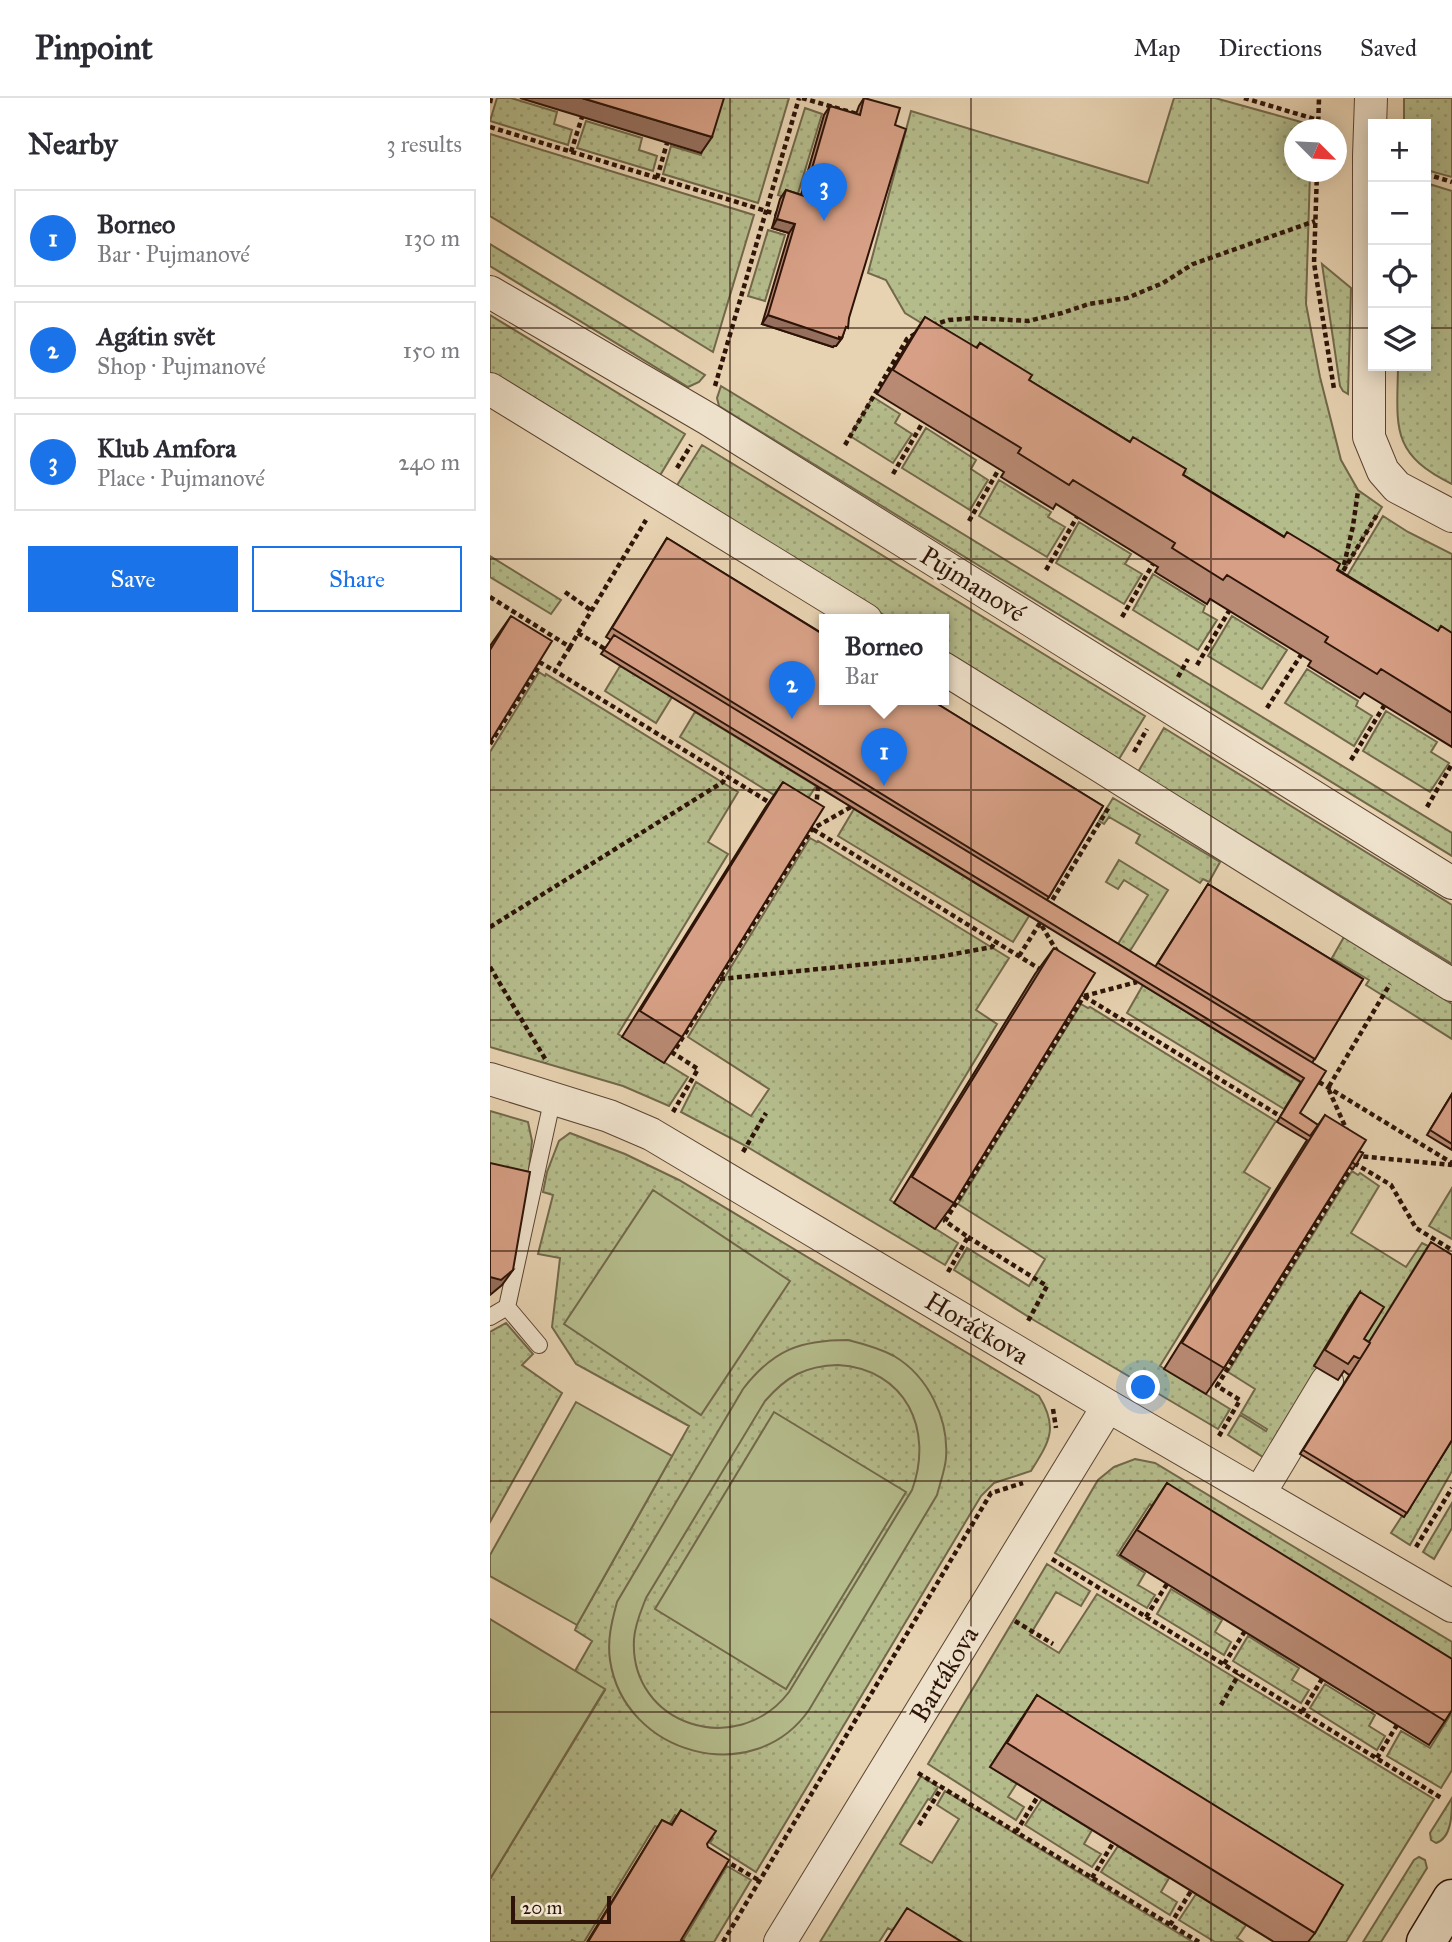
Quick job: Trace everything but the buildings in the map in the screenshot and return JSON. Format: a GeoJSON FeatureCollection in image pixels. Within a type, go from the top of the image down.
{"type":"FeatureCollection","features":[{"type":"Feature","properties":{"kind":"street"},"geometry":{"type":"LineString","coordinates":[[1371,98],[1368,179],[1369,437],[1383,471],[1397,487],[1452,516]]}},
{"type":"Feature","properties":{"kind":"street","name":"Pujmanové"},"geometry":{"type":"LineString","coordinates":[[490,292],[708,419],[1452,883]]}},
{"type":"Feature","properties":{"kind":"street"},"geometry":{"type":"LineString","coordinates":[[490,389],[856,614]]}},
{"type":"Feature","properties":{"kind":"street"},"geometry":{"type":"LineString","coordinates":[[949,672],[1452,985]]}},
{"type":"Feature","properties":{"kind":"street","name":"Horáčkova"},"geometry":{"type":"LineString","coordinates":[[490,1079],[609,1116],[651,1134],[1108,1406],[1451,1603]]}},
{"type":"Feature","properties":{"kind":"street"},"geometry":{"type":"LineString","coordinates":[[1259,1494],[1327,1381]]}},
{"type":"Feature","properties":{"kind":"street","name":"Bartákova"},"geometry":{"type":"LineString","coordinates":[[780,1942],[1108,1406]]}},
{"type":"Feature","properties":{"kind":"street"},"geometry":{"type":"LineString","coordinates":[[1426,1942],[1452,1899]]}},
{"type":"Feature","properties":{"kind":"lane"},"geometry":{"type":"LineString","coordinates":[[490,1317],[507,1307],[553,1097]]}},
{"type":"Feature","properties":{"kind":"lane"},"geometry":{"type":"LineString","coordinates":[[507,1307],[538,1345]]}},
{"type":"Feature","properties":{"kind":"path"},"geometry":{"type":"LineString","coordinates":[[555,671],[708,419],[720,365],[800,98],[857,114]]}},
{"type":"Feature","properties":{"kind":"path"},"geometry":{"type":"LineString","coordinates":[[1244,98],[1315,119]]}},
{"type":"Feature","properties":{"kind":"path"},"geometry":{"type":"LineString","coordinates":[[1318,119],[1319,98]]}},
{"type":"Feature","properties":{"kind":"path"},"geometry":{"type":"LineString","coordinates":[[571,152],[582,117]]}},
{"type":"Feature","properties":{"kind":"path"},"geometry":{"type":"LineString","coordinates":[[490,127],[776,214]]}},
{"type":"Feature","properties":{"kind":"path"},"geometry":{"type":"LineString","coordinates":[[657,178],[667,143]]}},
{"type":"Feature","properties":{"kind":"path"},"geometry":{"type":"LineString","coordinates":[[1431,176],[1452,182]]}},
{"type":"Feature","properties":{"kind":"path"},"geometry":{"type":"LineString","coordinates":[[928,326],[949,320],[975,318],[1028,321],[1089,304],[1127,298],[1163,283],[1193,264],[1315,221]]}},
{"type":"Feature","properties":{"kind":"path"},"geometry":{"type":"LineString","coordinates":[[845,444],[907,339],[918,332]]}},
{"type":"Feature","properties":{"kind":"path"},"geometry":{"type":"LineString","coordinates":[[893,474],[923,422]]}},
{"type":"Feature","properties":{"kind":"path"},"geometry":{"type":"LineString","coordinates":[[969,521],[999,469]]}},
{"type":"Feature","properties":{"kind":"path"},"geometry":{"type":"LineString","coordinates":[[1343,571],[1359,480]]}},
{"type":"Feature","properties":{"kind":"path"},"geometry":{"type":"LineString","coordinates":[[1333,587],[1382,507]]}},
{"type":"Feature","properties":{"kind":"path"},"geometry":{"type":"LineString","coordinates":[[1046,569],[1077,517]]}},
{"type":"Feature","properties":{"kind":"path"},"geometry":{"type":"LineString","coordinates":[[1122,617],[1153,564]]}},
{"type":"Feature","properties":{"kind":"path"},"geometry":{"type":"LineString","coordinates":[[565,593],[592,611]]}},
{"type":"Feature","properties":{"kind":"path"},"geometry":{"type":"LineString","coordinates":[[490,597],[570,647]]}},
{"type":"Feature","properties":{"kind":"path"},"geometry":{"type":"LineString","coordinates":[[1197,664],[1229,611]]}},
{"type":"Feature","properties":{"kind":"path"},"geometry":{"type":"LineString","coordinates":[[578,633],[605,649]]}},
{"type":"Feature","properties":{"kind":"path"},"geometry":{"type":"LineString","coordinates":[[1267,708],[1301,654]]}},
{"type":"Feature","properties":{"kind":"path"},"geometry":{"type":"LineString","coordinates":[[490,744],[541,663],[780,809]]}},
{"type":"Feature","properties":{"kind":"path"},"geometry":{"type":"LineString","coordinates":[[1351,760],[1384,706]]}},
{"type":"Feature","properties":{"kind":"path"},"geometry":{"type":"LineString","coordinates":[[1427,807],[1452,764]]}},
{"type":"Feature","properties":{"kind":"path"},"geometry":{"type":"LineString","coordinates":[[490,927],[723,782],[726,776]]}},
{"type":"Feature","properties":{"kind":"path"},"geometry":{"type":"LineString","coordinates":[[671,1115],[698,1069],[673,1053],[813,829],[818,787]]}},
{"type":"Feature","properties":{"kind":"path"},"geometry":{"type":"LineString","coordinates":[[813,829],[851,807]]}},
{"type":"Feature","properties":{"kind":"path"},"geometry":{"type":"LineString","coordinates":[[1048,908],[1101,821]]}},
{"type":"Feature","properties":{"kind":"path"},"geometry":{"type":"LineString","coordinates":[[802,822],[1051,976]]}},
{"type":"Feature","properties":{"kind":"path"},"geometry":{"type":"LineString","coordinates":[[1019,956],[1040,923],[1059,954]]}},
{"type":"Feature","properties":{"kind":"path"},"geometry":{"type":"LineString","coordinates":[[720,979],[938,957],[992,947],[995,942]]}},
{"type":"Feature","properties":{"kind":"path"},"geometry":{"type":"LineString","coordinates":[[490,967],[548,1062]]}},
{"type":"Feature","properties":{"kind":"path"},"geometry":{"type":"LineString","coordinates":[[1026,1324],[1047,1286],[945,1221],[1084,996],[1137,982]]}},
{"type":"Feature","properties":{"kind":"path"},"geometry":{"type":"LineString","coordinates":[[1075,988],[1280,1116]]}},
{"type":"Feature","properties":{"kind":"path"},"geometry":{"type":"LineString","coordinates":[[1328,1088],[1382,997]]}},
{"type":"Feature","properties":{"kind":"path"},"geometry":{"type":"LineString","coordinates":[[1318,1082],[1452,1164]]}},
{"type":"Feature","properties":{"kind":"path"},"geometry":{"type":"LineString","coordinates":[[1328,1088],[1348,1133]]}},
{"type":"Feature","properties":{"kind":"path"},"geometry":{"type":"LineString","coordinates":[[743,1153],[766,1113]]}},
{"type":"Feature","properties":{"kind":"path"},"geometry":{"type":"LineString","coordinates":[[1353,1145],[1358,1156],[1452,1164]]}},
{"type":"Feature","properties":{"kind":"path"},"geometry":{"type":"LineString","coordinates":[[1219,1438],[1240,1400],[1217,1386],[1353,1165],[1391,1185],[1416,1228],[1452,1250]]}},
{"type":"Feature","properties":{"kind":"path"},"geometry":{"type":"LineString","coordinates":[[945,1276],[968,1237]]}},
{"type":"Feature","properties":{"kind":"path"},"geometry":{"type":"LineString","coordinates":[[1053,1408],[1056,1430]]}},
{"type":"Feature","properties":{"kind":"path"},"geometry":{"type":"LineString","coordinates":[[723,1942],[991,1493],[1033,1480]]}},
{"type":"Feature","properties":{"kind":"path"},"geometry":{"type":"LineString","coordinates":[[1412,1554],[1452,1488]]}},
{"type":"Feature","properties":{"kind":"path"},"geometry":{"type":"LineString","coordinates":[[1045,1555],[1443,1798]]}},
{"type":"Feature","properties":{"kind":"path"},"geometry":{"type":"LineString","coordinates":[[1146,1617],[1167,1584]]}},
{"type":"Feature","properties":{"kind":"path"},"geometry":{"type":"LineString","coordinates":[[1008,1616],[1053,1644]]}},
{"type":"Feature","properties":{"kind":"path"},"geometry":{"type":"LineString","coordinates":[[1224,1664],[1244,1631]]}},
{"type":"Feature","properties":{"kind":"path"},"geometry":{"type":"LineString","coordinates":[[1221,1705],[1239,1674]]}},
{"type":"Feature","properties":{"kind":"path"},"geometry":{"type":"LineString","coordinates":[[1302,1712],[1322,1679]]}},
{"type":"Feature","properties":{"kind":"path"},"geometry":{"type":"LineString","coordinates":[[1377,1758],[1397,1725]]}},
{"type":"Feature","properties":{"kind":"path"},"geometry":{"type":"LineString","coordinates":[[914,1771],[1199,1942]]}},
{"type":"Feature","properties":{"kind":"path"},"geometry":{"type":"LineString","coordinates":[[919,1825],[942,1787]]}},
{"type":"Feature","properties":{"kind":"path"},"geometry":{"type":"LineString","coordinates":[[1016,1832],[1038,1796]]}},
{"type":"Feature","properties":{"kind":"path"},"geometry":{"type":"LineString","coordinates":[[1092,1878],[1113,1843]]}},
{"type":"Feature","properties":{"kind":"path"},"geometry":{"type":"LineString","coordinates":[[714,1854],[760,1881]]}},
{"type":"Feature","properties":{"kind":"path"},"geometry":{"type":"LineString","coordinates":[[1170,1925],[1191,1891]]}},
{"type":"Feature","properties":{"kind":"green space"},"geometry":{"type":"Polygon","coordinates":[[[497,98],[511,98],[557,112],[554,124],[572,130],[568,145],[490,121],[497,98]]]}},
{"type":"Feature","properties":{"kind":"green space"},"geometry":{"type":"Polygon","coordinates":[[[703,98],[789,98],[758,203],[663,174],[671,146],[701,155],[717,102],[703,98]]]}},
{"type":"Feature","properties":{"kind":"green space"},"geometry":{"type":"Polygon","coordinates":[[[1174,98],[1215,98],[1290,119],[1284,119],[1284,182],[1310,182],[1306,304],[1320,377],[1341,460],[1358,490],[1382,507],[1340,577],[905,313],[886,280],[868,273],[911,111],[1148,183],[1174,98]]]}},
{"type":"Feature","properties":{"kind":"green space"},"geometry":{"type":"Polygon","coordinates":[[[1404,98],[1452,98],[1452,177],[1431,171],[1431,119],[1404,119],[1404,98]]]}},
{"type":"Feature","properties":{"kind":"green space"},"geometry":{"type":"Polygon","coordinates":[[[805,108],[822,114],[796,200],[778,195],[805,108]]]}},
{"type":"Feature","properties":{"kind":"green space"},"geometry":{"type":"Polygon","coordinates":[[[586,121],[642,138],[639,150],[657,156],[653,171],[577,148],[586,121]]]}},
{"type":"Feature","properties":{"kind":"green space"},"geometry":{"type":"Polygon","coordinates":[[[490,134],[754,215],[713,352],[490,216],[490,134]]]}},
{"type":"Feature","properties":{"kind":"green space"},"geometry":{"type":"Polygon","coordinates":[[[1431,185],[1452,191],[1452,484],[1432,473],[1407,450],[1401,437],[1397,406],[1398,371],[1431,371],[1431,185]]]}},
{"type":"Feature","properties":{"kind":"green space"},"geometry":{"type":"Polygon","coordinates":[[[768,230],[785,235],[765,301],[748,296],[768,230]]]}},
{"type":"Feature","properties":{"kind":"green space"},"geometry":{"type":"Polygon","coordinates":[[[490,244],[705,375],[699,382],[688,387],[490,266],[490,244]]]}},
{"type":"Feature","properties":{"kind":"green space"},"geometry":{"type":"Polygon","coordinates":[[[1322,264],[1351,288],[1348,394],[1340,386],[1322,264]]]}},
{"type":"Feature","properties":{"kind":"green space"},"geometry":{"type":"Polygon","coordinates":[[[490,315],[685,434],[659,477],[490,373],[490,315]]]}},
{"type":"Feature","properties":{"kind":"green space"},"geometry":{"type":"Polygon","coordinates":[[[721,386],[1452,833],[1452,856],[719,406],[717,398],[721,386]]]}},
{"type":"Feature","properties":{"kind":"green space"},"geometry":{"type":"Polygon","coordinates":[[[873,397],[900,414],[895,423],[912,434],[893,463],[850,436],[873,397]]]}},
{"type":"Feature","properties":{"kind":"green space"},"geometry":{"type":"Polygon","coordinates":[[[926,428],[976,460],[971,469],[988,480],[970,510],[902,468],[926,428]]]}},
{"type":"Feature","properties":{"kind":"green space"},"geometry":{"type":"Polygon","coordinates":[[[702,445],[1145,716],[1119,759],[949,654],[949,614],[882,614],[676,487],[702,445]]]}},
{"type":"Feature","properties":{"kind":"green space"},"geometry":{"type":"Polygon","coordinates":[[[999,480],[1051,512],[1048,517],[1065,527],[1047,557],[979,516],[999,480]]]}},
{"type":"Feature","properties":{"kind":"green space"},"geometry":{"type":"Polygon","coordinates":[[[1383,516],[1452,554],[1452,663],[1332,601],[1383,516]]]}},
{"type":"Feature","properties":{"kind":"green space"},"geometry":{"type":"Polygon","coordinates":[[[1079,522],[1131,554],[1125,564],[1142,574],[1124,604],[1056,563],[1079,522]]]}},
{"type":"Feature","properties":{"kind":"green space"},"geometry":{"type":"Polygon","coordinates":[[[490,556],[561,600],[551,614],[490,577],[490,556]]]}},
{"type":"Feature","properties":{"kind":"green space"},"geometry":{"type":"Polygon","coordinates":[[[1153,574],[1205,606],[1203,612],[1217,620],[1198,650],[1133,610],[1153,574]]]}},
{"type":"Feature","properties":{"kind":"green space"},"geometry":{"type":"Polygon","coordinates":[[[1232,616],[1287,650],[1262,689],[1208,656],[1232,616]]]}},
{"type":"Feature","properties":{"kind":"green space"},"geometry":{"type":"Polygon","coordinates":[[[620,666],[672,697],[656,723],[605,691],[620,666]]]}},
{"type":"Feature","properties":{"kind":"green space"},"geometry":{"type":"Polygon","coordinates":[[[1307,669],[1358,701],[1356,706],[1372,716],[1354,746],[1285,703],[1307,669]]]}},
{"type":"Feature","properties":{"kind":"green space"},"geometry":{"type":"Polygon","coordinates":[[[539,672],[738,792],[708,842],[728,854],[618,1034],[688,1077],[669,1106],[623,1086],[490,1047],[490,752],[539,672]]]}},
{"type":"Feature","properties":{"kind":"green space"},"geometry":{"type":"Polygon","coordinates":[[[1386,711],[1437,742],[1431,752],[1449,763],[1430,792],[1363,751],[1386,711]]]}},
{"type":"Feature","properties":{"kind":"green space"},"geometry":{"type":"Polygon","coordinates":[[[695,712],[816,786],[800,811],[680,737],[695,712]]]}},
{"type":"Feature","properties":{"kind":"green space"},"geometry":{"type":"Polygon","coordinates":[[[1164,728],[1452,905],[1452,964],[1138,772],[1164,728]]]}},
{"type":"Feature","properties":{"kind":"green space"},"geometry":{"type":"Polygon","coordinates":[[[1113,798],[1220,862],[1209,882],[1203,879],[1200,883],[1136,843],[1140,835],[1109,817],[1104,824],[1099,821],[1113,798]]]}},
{"type":"Feature","properties":{"kind":"green space"},"geometry":{"type":"Polygon","coordinates":[[[854,809],[1029,916],[1013,942],[838,836],[854,809]]]}},
{"type":"Feature","properties":{"kind":"green space"},"geometry":{"type":"Polygon","coordinates":[[[810,838],[1009,958],[976,1010],[997,1024],[890,1200],[958,1243],[945,1265],[744,1145],[681,1112],[696,1082],[751,1116],[769,1089],[688,1037],[810,838]]]}},
{"type":"Feature","properties":{"kind":"green space"},"geometry":{"type":"Polygon","coordinates":[[[1119,860],[1168,890],[1130,951],[1118,944],[1148,895],[1124,880],[1118,889],[1106,882],[1119,860]]]}},
{"type":"Feature","properties":{"kind":"green space"},"geometry":{"type":"Polygon","coordinates":[[[1344,937],[1452,1004],[1452,1039],[1366,985],[1369,980],[1332,958],[1344,937]]]}},
{"type":"Feature","properties":{"kind":"green space"},"geometry":{"type":"Polygon","coordinates":[[[1143,985],[1301,1083],[1284,1109],[1127,1013],[1143,985]]]}},
{"type":"Feature","properties":{"kind":"green space"},"geometry":{"type":"Polygon","coordinates":[[[1081,1004],[1276,1121],[1244,1172],[1270,1188],[1160,1366],[1230,1409],[1218,1429],[954,1270],[967,1248],[1029,1286],[1045,1259],[958,1204],[1081,1004]]]}},
{"type":"Feature","properties":{"kind":"green space"},"geometry":{"type":"Polygon","coordinates":[[[490,1111],[528,1122],[532,1141],[527,1189],[490,1181],[490,1111]]]}},
{"type":"Feature","properties":{"kind":"green space"},"geometry":{"type":"Polygon","coordinates":[[[570,1133],[625,1154],[679,1180],[1039,1396],[1049,1417],[1050,1426],[1047,1443],[1031,1471],[994,1483],[981,1496],[756,1872],[710,1843],[713,1838],[675,1815],[665,1831],[655,1826],[584,1942],[490,1942],[490,1879],[605,1690],[575,1671],[592,1641],[575,1630],[689,1426],[576,1364],[552,1327],[560,1258],[538,1254],[553,1195],[543,1192],[547,1172],[559,1141],[570,1133]]]}},
{"type":"Feature","properties":{"kind":"green space"},"geometry":{"type":"Polygon","coordinates":[[[1352,1171],[1358,1175],[1360,1173],[1379,1186],[1351,1233],[1406,1267],[1422,1243],[1428,1246],[1359,1358],[1315,1365],[1319,1369],[1263,1457],[1228,1435],[1240,1415],[1266,1431],[1267,1429],[1241,1413],[1255,1389],[1228,1372],[1352,1171]]]}},
{"type":"Feature","properties":{"kind":"green space"},"geometry":{"type":"Polygon","coordinates":[[[1452,1188],[1452,1239],[1429,1226],[1452,1188]]]}},
{"type":"Feature","properties":{"kind":"green space"},"geometry":{"type":"Polygon","coordinates":[[[653,1190],[790,1281],[701,1415],[564,1324],[653,1190]]]}},
{"type":"Feature","properties":{"kind":"green space"},"geometry":{"type":"Polygon","coordinates":[[[506,1323],[533,1354],[522,1365],[562,1393],[490,1522],[490,1332],[506,1323]]]}},
{"type":"Feature","properties":{"kind":"green space"},"geometry":{"type":"Polygon","coordinates":[[[848,1340],[888,1353],[906,1365],[926,1387],[940,1414],[946,1443],[945,1463],[937,1495],[809,1710],[785,1735],[756,1749],[725,1754],[694,1751],[664,1739],[639,1719],[620,1693],[609,1652],[610,1630],[617,1602],[743,1389],[777,1356],[802,1345],[848,1340]],[[838,1365],[806,1370],[773,1392],[646,1598],[634,1639],[637,1669],[649,1693],[667,1711],[690,1723],[716,1728],[742,1724],[767,1713],[789,1692],[912,1490],[918,1468],[919,1446],[916,1425],[909,1406],[897,1390],[862,1369],[838,1365]]]}},
{"type":"Feature","properties":{"kind":"green space"},"geometry":{"type":"Polygon","coordinates":[[[576,1402],[672,1456],[577,1625],[490,1576],[490,1555],[576,1402]]]}},
{"type":"Feature","properties":{"kind":"green space"},"geometry":{"type":"Polygon","coordinates":[[[774,1412],[906,1492],[786,1689],[655,1609],[774,1412]]]}},
{"type":"Feature","properties":{"kind":"green space"},"geometry":{"type":"Polygon","coordinates":[[[1452,1439],[1452,1471],[1410,1545],[1391,1533],[1402,1516],[1404,1517],[1452,1439]]]}},
{"type":"Feature","properties":{"kind":"green space"},"geometry":{"type":"Polygon","coordinates":[[[1135,1459],[1155,1463],[1452,1642],[1452,1691],[1150,1504],[1117,1555],[1145,1573],[1138,1585],[1155,1595],[1147,1608],[1055,1553],[1098,1480],[1114,1467],[1135,1459]]]}},
{"type":"Feature","properties":{"kind":"green space"},"geometry":{"type":"Polygon","coordinates":[[[1452,1503],[1452,1528],[1434,1559],[1423,1552],[1452,1503]]]}},
{"type":"Feature","properties":{"kind":"green space"},"geometry":{"type":"Polygon","coordinates":[[[1047,1564],[1090,1591],[1081,1606],[1056,1592],[1030,1635],[1059,1653],[1097,1594],[1434,1799],[1346,1942],[1307,1942],[1021,1719],[990,1767],[1017,1783],[1008,1797],[1024,1807],[1016,1820],[928,1764],[1047,1564]]]}},
{"type":"Feature","properties":{"kind":"green space"},"geometry":{"type":"Polygon","coordinates":[[[1171,1589],[1222,1620],[1215,1632],[1231,1642],[1224,1655],[1157,1614],[1171,1589]]]}},
{"type":"Feature","properties":{"kind":"green space"},"geometry":{"type":"Polygon","coordinates":[[[490,1619],[605,1689],[490,1879],[490,1619]]]}},
{"type":"Feature","properties":{"kind":"green space"},"geometry":{"type":"Polygon","coordinates":[[[1248,1636],[1299,1668],[1292,1680],[1309,1690],[1301,1703],[1233,1661],[1248,1636]]]}},
{"type":"Feature","properties":{"kind":"green space"},"geometry":{"type":"Polygon","coordinates":[[[1325,1684],[1375,1715],[1369,1726],[1385,1736],[1377,1750],[1310,1708],[1325,1684]]]}},
{"type":"Feature","properties":{"kind":"green space"},"geometry":{"type":"Polygon","coordinates":[[[1452,1712],[1452,1770],[1441,1788],[1387,1756],[1401,1731],[1430,1748],[1452,1712]]]}},
{"type":"Feature","properties":{"kind":"green space"},"geometry":{"type":"Polygon","coordinates":[[[921,1776],[938,1787],[900,1844],[932,1863],[959,1819],[937,1805],[945,1791],[1193,1942],[912,1942],[888,1928],[879,1942],[820,1942],[921,1776]]]}},
{"type":"Feature","properties":{"kind":"green space"},"geometry":{"type":"Polygon","coordinates":[[[1452,1798],[1448,1831],[1436,1843],[1431,1840],[1430,1833],[1452,1798]]]}},
{"type":"Feature","properties":{"kind":"green space"},"geometry":{"type":"Polygon","coordinates":[[[1042,1799],[1092,1830],[1084,1844],[1101,1854],[1092,1867],[1025,1825],[1042,1799]]]}},
{"type":"Feature","properties":{"kind":"green space"},"geometry":{"type":"Polygon","coordinates":[[[1118,1846],[1169,1878],[1161,1892],[1177,1902],[1170,1915],[1101,1872],[1118,1846]]]}},
{"type":"Feature","properties":{"kind":"green space"},"geometry":{"type":"Polygon","coordinates":[[[1419,1857],[1425,1860],[1427,1868],[1381,1942],[1363,1942],[1414,1860],[1419,1857]]]}},
{"type":"Feature","properties":{"kind":"green space"},"geometry":{"type":"Polygon","coordinates":[[[727,1866],[751,1880],[714,1942],[682,1942],[727,1866]]]}},
{"type":"Feature","properties":{"kind":"green space"},"geometry":{"type":"Polygon","coordinates":[[[1196,1894],[1246,1925],[1237,1938],[1243,1942],[1215,1942],[1179,1920],[1196,1894]]]}},
{"type":"Feature","properties":{"kind":"place","name":"Klub Amfora"},"geometry":{"type":"Point","coordinates":[824,221]}},
{"type":"Feature","properties":{"kind":"place","name":"Agátin svět"},"geometry":{"type":"Point","coordinates":[792,719]}},
{"type":"Feature","properties":{"kind":"place","name":"Borneo"},"geometry":{"type":"Point","coordinates":[884,786]}}]}
